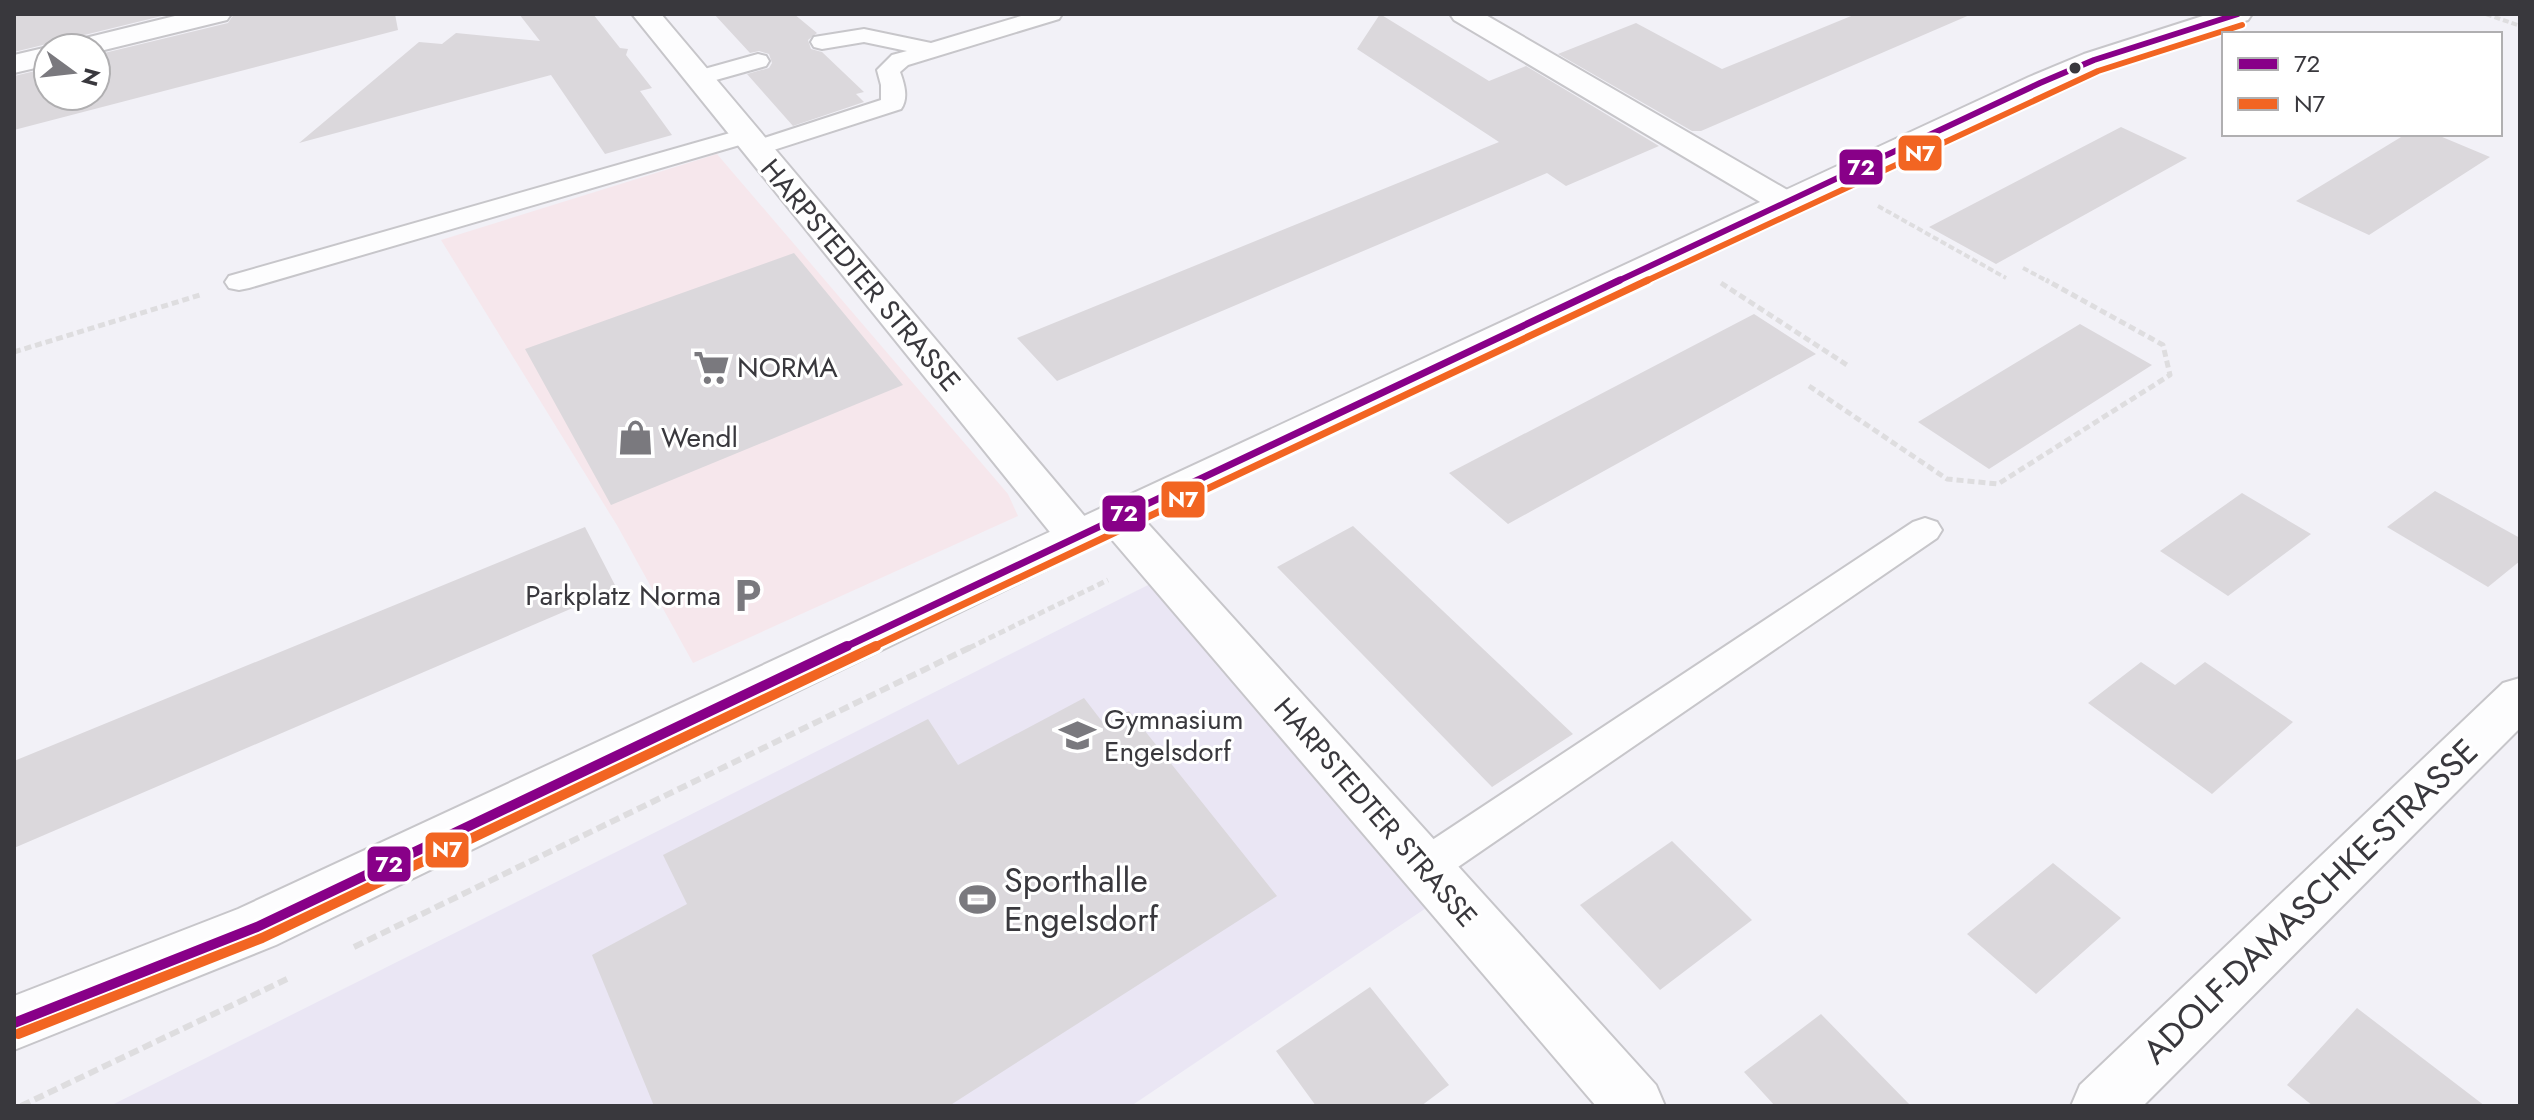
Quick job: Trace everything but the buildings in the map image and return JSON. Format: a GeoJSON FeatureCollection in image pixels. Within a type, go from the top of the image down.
{"type":"FeatureCollection","features":[{"type":"Feature","properties":{"kind":"street"},"geometry":{"type":"LineString","coordinates":[[112,40],[217,14]]}},
{"type":"Feature","properties":{"kind":"street","name":"HARPSTEDTER STRASSE"},"geometry":{"type":"LineString","coordinates":[[646,14],[751,142],[1097,526],[1425,867],[1635,1106]]}},
{"type":"Feature","properties":{"kind":"street"},"geometry":{"type":"LineString","coordinates":[[1464,14],[1784,202]]}},
{"type":"Feature","properties":{"kind":"street"},"geometry":{"type":"LineString","coordinates":[[14,1023],[257,927],[1097,526],[1784,202],[2094,60],[2179,14]]}},
{"type":"Feature","properties":{"kind":"street"},"geometry":{"type":"LineString","coordinates":[[2094,60],[2238,14]]}},
{"type":"Feature","properties":{"kind":"street","name":"ADOLF-DAMASCHKE-STRASSE"},"geometry":{"type":"LineString","coordinates":[[2101,1106],[2520,697]]}},
{"type":"Feature","properties":{"kind":"lane"},"geometry":{"type":"LineString","coordinates":[[239,282],[893,104],[893,85],[888,70],[900,60],[1051,14]]}},
{"type":"Feature","properties":{"kind":"lane"},"geometry":{"type":"LineString","coordinates":[[822,42],[862,33],[933,50]]}},
{"type":"Feature","properties":{"kind":"lane"},"geometry":{"type":"LineString","coordinates":[[698,78],[758,61]]}},
{"type":"Feature","properties":{"kind":"lane"},"geometry":{"type":"LineString","coordinates":[[1425,867],[1925,530]]}},
{"type":"Feature","properties":{"kind":"path"},"geometry":{"type":"LineString","coordinates":[[2486,14],[2520,26]]}},
{"type":"Feature","properties":{"kind":"path"},"geometry":{"type":"LineString","coordinates":[[1832,180],[2006,278]]}},
{"type":"Feature","properties":{"kind":"path"},"geometry":{"type":"LineString","coordinates":[[1676,253],[1847,365]]}},
{"type":"Feature","properties":{"kind":"path"},"geometry":{"type":"LineString","coordinates":[[1809,386],[1947,479],[1998,484],[2170,375],[2163,345],[2023,268]]}},
{"type":"Feature","properties":{"kind":"path"},"geometry":{"type":"LineString","coordinates":[[14,352],[239,282]]}},
{"type":"Feature","properties":{"kind":"shaded area"},"geometry":{"type":"Polygon","coordinates":[[[717,154],[1008,494],[1018,516],[693,663],[618,527],[441,240],[717,154]]]}},
{"type":"Feature","properties":{"kind":"shaded area","name":"Gymnasium Engelsdorf"},"geometry":{"type":"Polygon","coordinates":[[[1166,576],[1447,894],[1131,1106],[110,1106],[1166,576]]]}},
{"type":"Feature","properties":{"kind":"transit line","name":"72"},"geometry":{"type":"LineString","coordinates":[[14,1023],[257,927],[1117,517],[2040,83],[2094,60],[2238,14]]}},
{"type":"Feature","properties":{"kind":"transit line","name":"N7"},"geometry":{"type":"LineString","coordinates":[[18,1034],[262,938],[1122,528],[2045,94],[2098,71],[2242,25]]}},
{"type":"Feature","properties":{"kind":"place","name":"NORMA"},"geometry":{"type":"Point","coordinates":[711,367]}},
{"type":"Feature","properties":{"kind":"place","name":"Wendl"},"geometry":{"type":"Point","coordinates":[635,437]}},
{"type":"Feature","properties":{"kind":"place","name":"Parkplatz Norma"},"geometry":{"type":"Point","coordinates":[747,595]}},
{"type":"Feature","properties":{"kind":"place","name":"Gymnasium Engelsdorf"},"geometry":{"type":"Point","coordinates":[1078,735]}},
{"type":"Feature","properties":{"kind":"place","name":"Sporthalle Engelsdorf"},"geometry":{"type":"Point","coordinates":[978,900]}}]}
